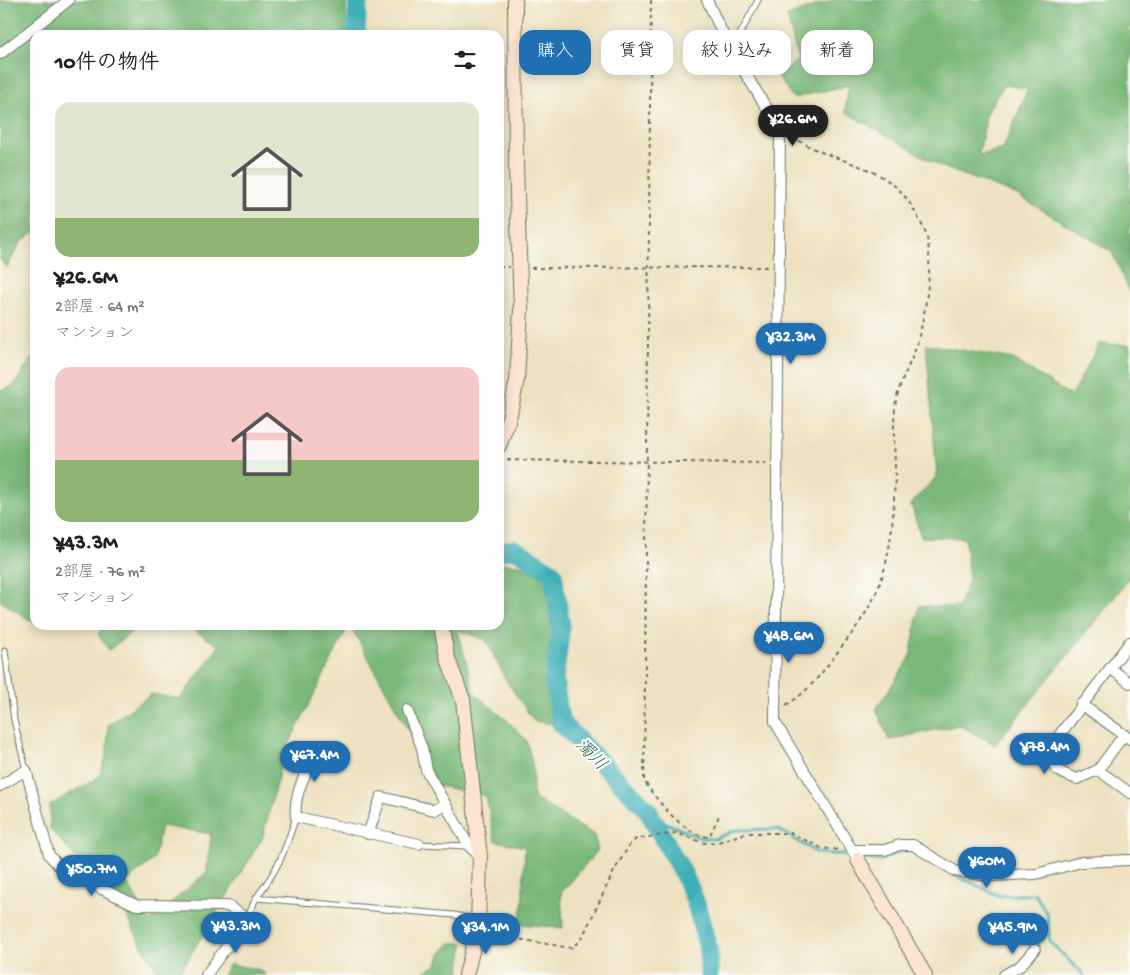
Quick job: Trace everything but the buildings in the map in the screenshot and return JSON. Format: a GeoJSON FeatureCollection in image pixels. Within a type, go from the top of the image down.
{"type":"FeatureCollection","features":[{"type":"Feature","properties":{"kind":"street"},"geometry":{"type":"LineString","coordinates":[[31,30],[69,0]]}},
{"type":"Feature","properties":{"kind":"street"},"geometry":{"type":"LineString","coordinates":[[504,430],[517,380],[521,309],[516,168],[515,0]]}},
{"type":"Feature","properties":{"kind":"street"},"geometry":{"type":"LineString","coordinates":[[707,0],[721,30]]}},
{"type":"Feature","properties":{"kind":"street"},"geometry":{"type":"LineString","coordinates":[[0,54],[30,31]]}},
{"type":"Feature","properties":{"kind":"street"},"geometry":{"type":"LineString","coordinates":[[747,75],[779,128],[781,162],[776,722],[804,772],[855,854],[924,975]]}},
{"type":"Feature","properties":{"kind":"street"},"geometry":{"type":"LineString","coordinates":[[442,630],[445,649],[463,700],[480,856],[478,928],[466,975]]}},
{"type":"Feature","properties":{"kind":"street"},"geometry":{"type":"LineString","coordinates":[[1081,704],[1127,737],[1098,770],[1077,779],[1058,772],[1050,761],[1050,746],[1081,704],[1130,642]]}},
{"type":"Feature","properties":{"kind":"street"},"geometry":{"type":"LineString","coordinates":[[1110,668],[1130,682]]}},
{"type":"Feature","properties":{"kind":"street"},"geometry":{"type":"LineString","coordinates":[[407,710],[422,748],[426,770],[469,846],[480,856]]}},
{"type":"Feature","properties":{"kind":"street"},"geometry":{"type":"LineString","coordinates":[[320,747],[306,771],[294,806],[296,817],[419,844]]}},
{"type":"Feature","properties":{"kind":"street"},"geometry":{"type":"LineString","coordinates":[[0,786],[26,770],[49,855],[58,866],[78,878],[136,905],[228,906],[247,919],[206,975]]}},
{"type":"Feature","properties":{"kind":"street"},"geometry":{"type":"LineString","coordinates":[[1098,770],[1130,793]]}},
{"type":"Feature","properties":{"kind":"street"},"geometry":{"type":"LineString","coordinates":[[368,834],[381,797],[434,810],[445,804]]}},
{"type":"Feature","properties":{"kind":"street"},"geometry":{"type":"LineString","coordinates":[[855,854],[885,850],[900,845],[913,845],[955,871],[989,876],[1036,874],[1081,862],[1130,860]]}},
{"type":"Feature","properties":{"kind":"street"},"geometry":{"type":"LineString","coordinates":[[1004,975],[1020,966],[1035,949]]}},
{"type":"Feature","properties":{"kind":"lane"},"geometry":{"type":"LineString","coordinates":[[742,30],[758,0]]}},
{"type":"Feature","properties":{"kind":"lane"},"geometry":{"type":"LineString","coordinates":[[5,650],[14,720],[26,770]]}},
{"type":"Feature","properties":{"kind":"lane"},"geometry":{"type":"LineString","coordinates":[[247,919],[256,898],[279,865],[296,817]]}},
{"type":"Feature","properties":{"kind":"lane"},"geometry":{"type":"LineString","coordinates":[[419,844],[469,846]]}},
{"type":"Feature","properties":{"kind":"lane"},"geometry":{"type":"LineString","coordinates":[[256,898],[454,915],[469,918],[478,928]]}},
{"type":"Feature","properties":{"kind":"path"},"geometry":{"type":"LineString","coordinates":[[651,0],[644,780],[661,805],[693,831],[703,836],[709,837],[719,816]]}},
{"type":"Feature","properties":{"kind":"path"},"geometry":{"type":"LineString","coordinates":[[776,708],[793,701],[812,684],[850,635],[871,603],[880,584],[888,553],[891,529],[894,482],[892,441],[896,402],[900,382],[916,345],[928,283],[928,249],[925,231],[902,192],[888,181],[868,171],[809,148],[779,128]]}},
{"type":"Feature","properties":{"kind":"path"},"geometry":{"type":"LineString","coordinates":[[520,268],[780,267]]}},
{"type":"Feature","properties":{"kind":"path"},"geometry":{"type":"LineString","coordinates":[[504,460],[777,463]]}},
{"type":"Feature","properties":{"kind":"path"},"geometry":{"type":"LineString","coordinates":[[478,928],[500,936],[571,948],[581,940],[630,844],[636,839],[651,838],[676,832],[704,843],[715,843],[746,833],[791,833],[821,848],[855,854]]}},
{"type":"Feature","properties":{"kind":"green space"},"geometry":{"type":"Polygon","coordinates":[[[0,0],[346,0],[346,30],[30,30],[30,236],[21,242],[7,267],[0,260],[0,0]]]}},
{"type":"Feature","properties":{"kind":"green space"},"geometry":{"type":"Polygon","coordinates":[[[832,0],[1130,0],[1130,293],[1112,252],[1017,195],[940,166],[845,112],[849,85],[793,98],[778,76],[791,75],[791,66],[798,60],[787,16],[832,0]],[[1004,85],[987,112],[979,155],[1003,149],[1028,89],[1004,85]]]}},
{"type":"Feature","properties":{"kind":"green space"},"geometry":{"type":"Polygon","coordinates":[[[926,344],[1013,359],[1071,396],[1099,344],[1130,345],[1130,578],[995,745],[959,725],[889,740],[876,709],[910,658],[919,606],[958,607],[969,580],[965,538],[921,537],[911,504],[937,476],[926,344]]]}},
{"type":"Feature","properties":{"kind":"green space"},"geometry":{"type":"Polygon","coordinates":[[[30,361],[30,620],[0,601],[0,391],[13,386],[30,361]]]}},
{"type":"Feature","properties":{"kind":"green space"},"geometry":{"type":"Polygon","coordinates":[[[504,563],[520,565],[546,578],[552,635],[552,724],[534,721],[507,682],[486,640],[458,630],[504,630],[504,563]]]}},
{"type":"Feature","properties":{"kind":"green space"},"geometry":{"type":"Polygon","coordinates":[[[101,630],[134,630],[109,650],[98,634],[101,630]]]}},
{"type":"Feature","properties":{"kind":"green space"},"geometry":{"type":"Polygon","coordinates":[[[194,630],[346,630],[284,754],[262,839],[178,975],[160,975],[139,941],[127,916],[50,829],[50,805],[99,777],[107,753],[108,725],[152,694],[180,699],[219,646],[194,630]],[[161,826],[154,859],[126,882],[150,921],[207,872],[211,834],[161,826]]]}},
{"type":"Feature","properties":{"kind":"green space"},"geometry":{"type":"Polygon","coordinates":[[[353,630],[458,630],[474,693],[510,723],[527,741],[533,768],[533,798],[594,835],[598,850],[561,893],[563,928],[518,924],[522,910],[525,847],[495,841],[486,796],[439,786],[353,630]]]}},
{"type":"Feature","properties":{"kind":"green space"},"geometry":{"type":"Polygon","coordinates":[[[450,943],[464,943],[459,975],[419,975],[437,965],[440,954],[450,943]]]}},
{"type":"Feature","properties":{"kind":"green space"},"geometry":{"type":"Polygon","coordinates":[[[230,964],[260,970],[266,975],[223,975],[230,964]]]}},
{"type":"Feature","properties":{"kind":"waterway","name":"濁川"},"geometry":{"type":"LineString","coordinates":[[356,30],[358,0]]}},
{"type":"Feature","properties":{"kind":"waterway","name":"濁川"},"geometry":{"type":"LineString","coordinates":[[504,550],[515,549],[553,573],[561,627],[554,680],[561,723],[647,809],[684,875],[695,900],[709,952],[709,975]]}},
{"type":"Feature","properties":{"kind":"waterway"},"geometry":{"type":"LineString","coordinates":[[647,809],[668,824],[701,838],[714,839],[736,830],[778,829],[817,853],[851,855]]}},
{"type":"Feature","properties":{"kind":"waterway"},"geometry":{"type":"LineString","coordinates":[[861,858],[878,861],[907,849],[938,866]]}},
{"type":"Feature","properties":{"kind":"waterway"},"geometry":{"type":"LineString","coordinates":[[954,875],[1000,896],[1035,894],[1047,914],[1050,942],[1084,975]]}}]}
